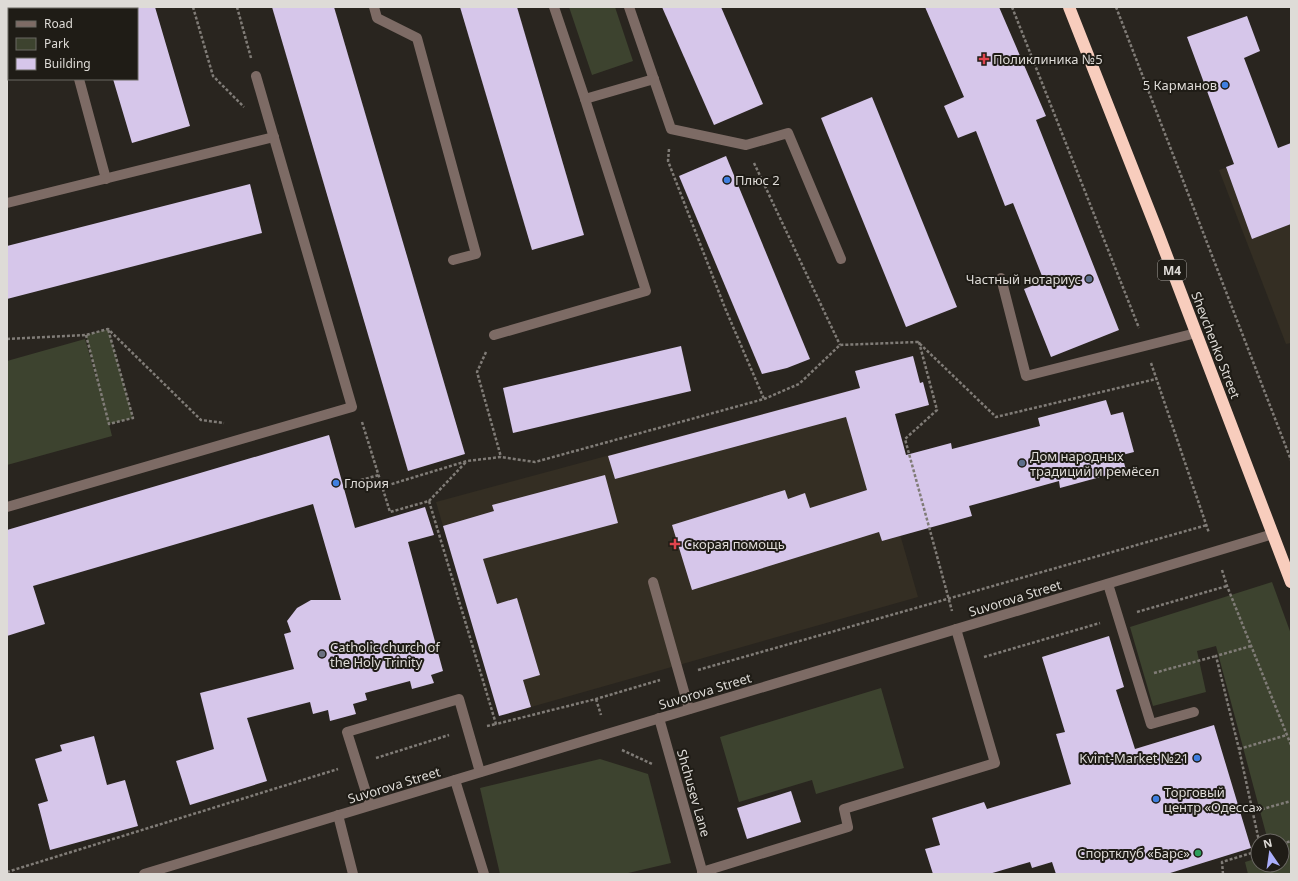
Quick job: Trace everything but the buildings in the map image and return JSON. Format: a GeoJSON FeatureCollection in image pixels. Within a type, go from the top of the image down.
{"type":"FeatureCollection","features":[{"type":"Feature","properties":{"kind":"highway","name":"Shevchenko Street"},"geometry":{"type":"LineString","coordinates":[[1069,7],[1291,582]]}},
{"type":"Feature","properties":{"kind":"street"},"geometry":{"type":"LineString","coordinates":[[374,7],[377,18],[418,38],[476,254],[453,260]]}},
{"type":"Feature","properties":{"kind":"street"},"geometry":{"type":"LineString","coordinates":[[494,335],[646,291],[554,7]]}},
{"type":"Feature","properties":{"kind":"street"},"geometry":{"type":"LineString","coordinates":[[629,7],[671,129],[746,146],[788,133],[841,259]]}},
{"type":"Feature","properties":{"kind":"street"},"geometry":{"type":"LineString","coordinates":[[7,507],[352,407],[256,76]]}},
{"type":"Feature","properties":{"kind":"street"},"geometry":{"type":"LineString","coordinates":[[585,100],[654,79]]}},
{"type":"Feature","properties":{"kind":"street"},"geometry":{"type":"LineString","coordinates":[[79,80],[106,179]]}},
{"type":"Feature","properties":{"kind":"street"},"geometry":{"type":"LineString","coordinates":[[7,203],[274,137]]}},
{"type":"Feature","properties":{"kind":"street"},"geometry":{"type":"LineString","coordinates":[[1001,278],[1026,376],[1196,333]]}},
{"type":"Feature","properties":{"kind":"street","name":"Suvorova Street"},"geometry":{"type":"LineString","coordinates":[[144,874],[1273,534]]}},
{"type":"Feature","properties":{"kind":"street"},"geometry":{"type":"LineString","coordinates":[[653,582],[689,709]]}},
{"type":"Feature","properties":{"kind":"street"},"geometry":{"type":"LineString","coordinates":[[1108,584],[1151,724],[1194,712]]}},
{"type":"Feature","properties":{"kind":"street"},"geometry":{"type":"LineString","coordinates":[[703,873],[848,827],[844,809],[996,763],[956,629]]}},
{"type":"Feature","properties":{"kind":"street"},"geometry":{"type":"LineString","coordinates":[[370,806],[347,732],[459,699],[480,772]]}},
{"type":"Feature","properties":{"kind":"street","name":"Shchusev Lane"},"geometry":{"type":"LineString","coordinates":[[659,718],[703,873]]}},
{"type":"Feature","properties":{"kind":"street"},"geometry":{"type":"LineString","coordinates":[[455,780],[484,874]]}},
{"type":"Feature","properties":{"kind":"street"},"geometry":{"type":"LineString","coordinates":[[338,815],[353,874]]}},
{"type":"Feature","properties":{"kind":"path"},"geometry":{"type":"LineString","coordinates":[[193,7],[213,76],[246,109]]}},
{"type":"Feature","properties":{"kind":"path"},"geometry":{"type":"LineString","coordinates":[[237,7],[256,76]]}},
{"type":"Feature","properties":{"kind":"path"},"geometry":{"type":"LineString","coordinates":[[1012,7],[1146,346],[1227,586],[1291,745]]}},
{"type":"Feature","properties":{"kind":"path"},"geometry":{"type":"LineString","coordinates":[[1116,7],[1291,460]]}},
{"type":"Feature","properties":{"kind":"path"},"geometry":{"type":"LineString","coordinates":[[671,129],[668,162],[725,308],[764,399]]}},
{"type":"Feature","properties":{"kind":"path"},"geometry":{"type":"LineString","coordinates":[[746,146],[840,345]]}},
{"type":"Feature","properties":{"kind":"path"},"geometry":{"type":"LineString","coordinates":[[86,335],[109,424],[133,418],[108,329]]}},
{"type":"Feature","properties":{"kind":"path"},"geometry":{"type":"LineString","coordinates":[[7,339],[86,335],[108,329]]}},
{"type":"Feature","properties":{"kind":"path"},"geometry":{"type":"LineString","coordinates":[[108,329],[201,420],[224,423]]}},
{"type":"Feature","properties":{"kind":"path"},"geometry":{"type":"LineString","coordinates":[[494,335],[477,372],[501,457]]}},
{"type":"Feature","properties":{"kind":"path"},"geometry":{"type":"LineString","coordinates":[[382,487],[467,461],[501,457],[535,462],[764,399],[799,384],[840,345],[918,342],[996,417],[1156,379]]}},
{"type":"Feature","properties":{"kind":"path"},"geometry":{"type":"LineString","coordinates":[[918,342],[937,410],[905,440],[949,598]]}},
{"type":"Feature","properties":{"kind":"path"},"geometry":{"type":"LineString","coordinates":[[352,407],[361,418],[390,512],[429,501],[467,461]]}},
{"type":"Feature","properties":{"kind":"path"},"geometry":{"type":"LineString","coordinates":[[361,480],[379,475]]}},
{"type":"Feature","properties":{"kind":"path"},"geometry":{"type":"LineString","coordinates":[[429,501],[496,724]]}},
{"type":"Feature","properties":{"kind":"path"},"geometry":{"type":"LineString","coordinates":[[7,872],[467,729],[496,724],[596,699],[1206,525]]}},
{"type":"Feature","properties":{"kind":"path"},"geometry":{"type":"LineString","coordinates":[[966,663],[1227,586]]}},
{"type":"Feature","properties":{"kind":"path"},"geometry":{"type":"LineString","coordinates":[[1136,678],[1251,646]]}},
{"type":"Feature","properties":{"kind":"path"},"geometry":{"type":"LineString","coordinates":[[1216,656],[1240,749],[1257,833]]}},
{"type":"Feature","properties":{"kind":"path"},"geometry":{"type":"LineString","coordinates":[[596,699],[601,716]]}},
{"type":"Feature","properties":{"kind":"path"},"geometry":{"type":"LineString","coordinates":[[1240,749],[1287,735]]}},
{"type":"Feature","properties":{"kind":"path"},"geometry":{"type":"LineString","coordinates":[[617,748],[653,764],[654,771]]}},
{"type":"Feature","properties":{"kind":"path"},"geometry":{"type":"LineString","coordinates":[[1252,812],[1291,801]]}},
{"type":"Feature","properties":{"kind":"path"},"geometry":{"type":"LineString","coordinates":[[1223,874],[1222,862],[1250,853]]}},
{"type":"Feature","properties":{"kind":"shaded area"},"geometry":{"type":"Polygon","coordinates":[[[1291,145],[1291,343],[1286,344],[1219,170],[1291,145]]]}},
{"type":"Feature","properties":{"kind":"shaded area","name":"Скорая помощь"},"geometry":{"type":"Polygon","coordinates":[[[858,388],[918,597],[531,707],[523,680],[443,526],[436,502],[858,388]]]}},
{"type":"Feature","properties":{"kind":"green space"},"geometry":{"type":"Polygon","coordinates":[[[569,7],[615,7],[633,61],[592,75],[569,7]]]}},
{"type":"Feature","properties":{"kind":"green space"},"geometry":{"type":"Polygon","coordinates":[[[108,329],[133,418],[109,424],[112,436],[7,465],[7,361],[85,339],[101,394],[86,335],[108,329]]]}},
{"type":"Feature","properties":{"kind":"green space"},"geometry":{"type":"Polygon","coordinates":[[[1272,582],[1291,634],[1291,874],[1248,874],[1245,862],[1250,860],[1250,873],[1290,873],[1290,833],[1266,833],[1216,646],[1197,651],[1206,692],[1153,706],[1130,627],[1272,582]]]}},
{"type":"Feature","properties":{"kind":"green space"},"geometry":{"type":"Polygon","coordinates":[[[881,688],[904,768],[816,794],[812,780],[739,802],[720,737],[881,688]]]}},
{"type":"Feature","properties":{"kind":"green space"},"geometry":{"type":"Polygon","coordinates":[[[600,759],[648,774],[671,863],[624,874],[500,874],[480,788],[600,759]]]}},
{"type":"Feature","properties":{"kind":"place","name":"Поликлиника №5"},"geometry":{"type":"Point","coordinates":[984,59]}},
{"type":"Feature","properties":{"kind":"place","name":"5 Карманов"},"geometry":{"type":"Point","coordinates":[1225,85]}},
{"type":"Feature","properties":{"kind":"place","name":"Плюс 2"},"geometry":{"type":"Point","coordinates":[727,180]}},
{"type":"Feature","properties":{"kind":"place","name":"Частный нотариус"},"geometry":{"type":"Point","coordinates":[1089,279]}},
{"type":"Feature","properties":{"kind":"place","name":"Дом народных традиций и ремёсел"},"geometry":{"type":"Point","coordinates":[1022,463]}},
{"type":"Feature","properties":{"kind":"place","name":"Глория"},"geometry":{"type":"Point","coordinates":[336,483]}},
{"type":"Feature","properties":{"kind":"place","name":"Скорая помощь"},"geometry":{"type":"Point","coordinates":[675,544]}},
{"type":"Feature","properties":{"kind":"place","name":"Catholic church of the Holy Trinity"},"geometry":{"type":"Point","coordinates":[322,654]}},
{"type":"Feature","properties":{"kind":"place","name":"Kvint-Market №21"},"geometry":{"type":"Point","coordinates":[1197,758]}},
{"type":"Feature","properties":{"kind":"place","name":"Торговый центр «Одесса»"},"geometry":{"type":"Point","coordinates":[1156,799]}},
{"type":"Feature","properties":{"kind":"place","name":"Спортклуб «Барс»"},"geometry":{"type":"Point","coordinates":[1198,853]}}]}
